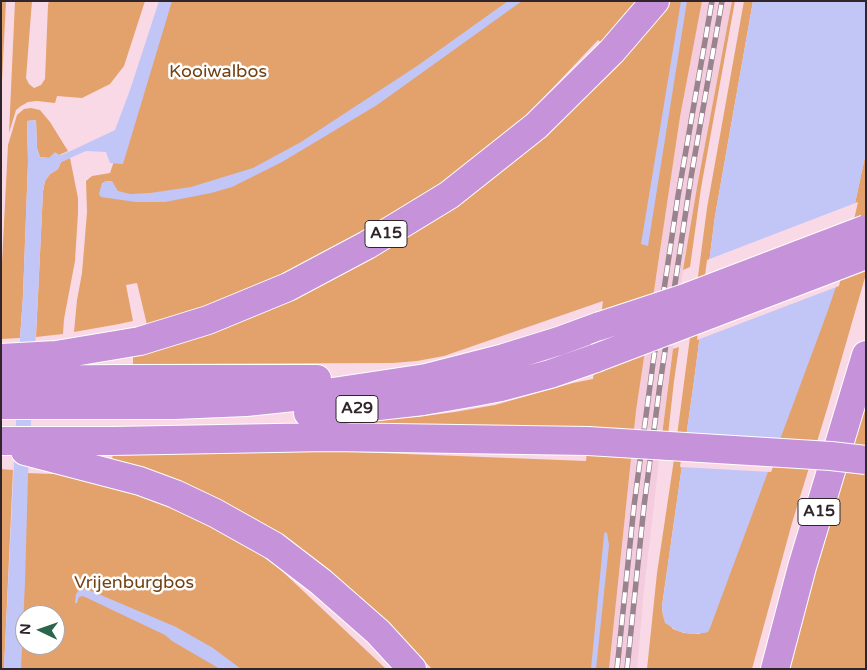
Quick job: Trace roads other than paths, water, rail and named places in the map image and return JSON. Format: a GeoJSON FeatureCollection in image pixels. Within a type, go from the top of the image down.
{"type":"FeatureCollection","features":[{"type":"Feature","properties":{"kind":"highway","name":"A15"},"geometry":{"type":"LineString","coordinates":[[1,358],[56,355],[140,341],[208,320],[288,287],[368,246],[449,195],[536,126],[612,51],[655,1]]}},
{"type":"Feature","properties":{"kind":"highway","name":"A29"},"geometry":{"type":"LineString","coordinates":[[1,443],[56,441],[114,413],[176,405],[246,402],[313,395],[426,378],[551,344],[685,298],[866,229]]}},
{"type":"Feature","properties":{"kind":"highway","name":"A29"},"geometry":{"type":"LineString","coordinates":[[1,380],[114,413],[348,410],[438,399],[550,374],[866,255]]}},
{"type":"Feature","properties":{"kind":"highway","name":"A15"},"geometry":{"type":"LineString","coordinates":[[775,669],[802,567],[866,355]]}},
{"type":"Feature","properties":{"kind":"highway","name":"A29"},"geometry":{"type":"LineString","coordinates":[[1,405],[114,413],[329,437],[588,441],[831,456],[866,460]]}},
{"type":"Feature","properties":{"kind":"highway","name":"A29"},"geometry":{"type":"LineString","coordinates":[[1,443],[140,481],[175,494],[215,513],[274,546],[321,582],[378,632],[412,669]]}},
{"type":"Feature","properties":{"kind":"water"},"geometry":{"type":"Polygon","coordinates":[[[159,1],[172,1],[123,164],[110,163],[106,152],[86,151],[61,162],[58,169],[50,174],[45,181],[28,475],[24,605],[15,605],[15,655],[22,655],[21,669],[4,669],[23,296],[28,162],[27,121],[36,120],[37,148],[40,157],[49,158],[55,152],[61,155],[115,130],[159,1]]]}},
{"type":"Feature","properties":{"kind":"water"},"geometry":{"type":"Polygon","coordinates":[[[508,1],[522,1],[377,105],[282,162],[232,187],[165,202],[136,202],[101,197],[99,194],[102,183],[106,181],[112,181],[118,191],[130,194],[150,193],[191,187],[253,168],[301,142],[417,66],[508,1]]]}},
{"type":"Feature","properties":{"kind":"water"},"geometry":{"type":"Polygon","coordinates":[[[681,1],[687,1],[648,246],[641,244],[681,1]]]}},
{"type":"Feature","properties":{"kind":"water"},"geometry":{"type":"Polygon","coordinates":[[[753,1],[866,1],[866,152],[839,278],[827,313],[710,628],[708,632],[690,634],[678,631],[665,623],[662,606],[715,216],[753,1]]]}},
{"type":"Feature","properties":{"kind":"water"},"geometry":{"type":"Polygon","coordinates":[[[605,532],[607,533],[609,545],[596,669],[591,669],[604,535],[605,532]]]}},
{"type":"Feature","properties":{"kind":"water"},"geometry":{"type":"Polygon","coordinates":[[[80,589],[89,590],[176,627],[213,648],[241,669],[220,669],[165,635],[83,596],[79,597],[77,603],[75,603],[76,594],[80,589]]]}},
{"type":"Feature","properties":{"kind":"railway"},"geometry":{"type":"LineString","coordinates":[[617,669],[634,506],[653,363],[678,196],[712,1]]}},
{"type":"Feature","properties":{"kind":"railway"},"geometry":{"type":"LineString","coordinates":[[627,669],[644,506],[660,384],[691,177],[722,1]]}},
{"type":"Feature","properties":{"kind":"park label","name":"Kooiwalbos"},"geometry":{"type":"Point","coordinates":[218,72]}},
{"type":"Feature","properties":{"kind":"park label","name":"Vrijenburgbos"},"geometry":{"type":"Point","coordinates":[134,583]}}]}
